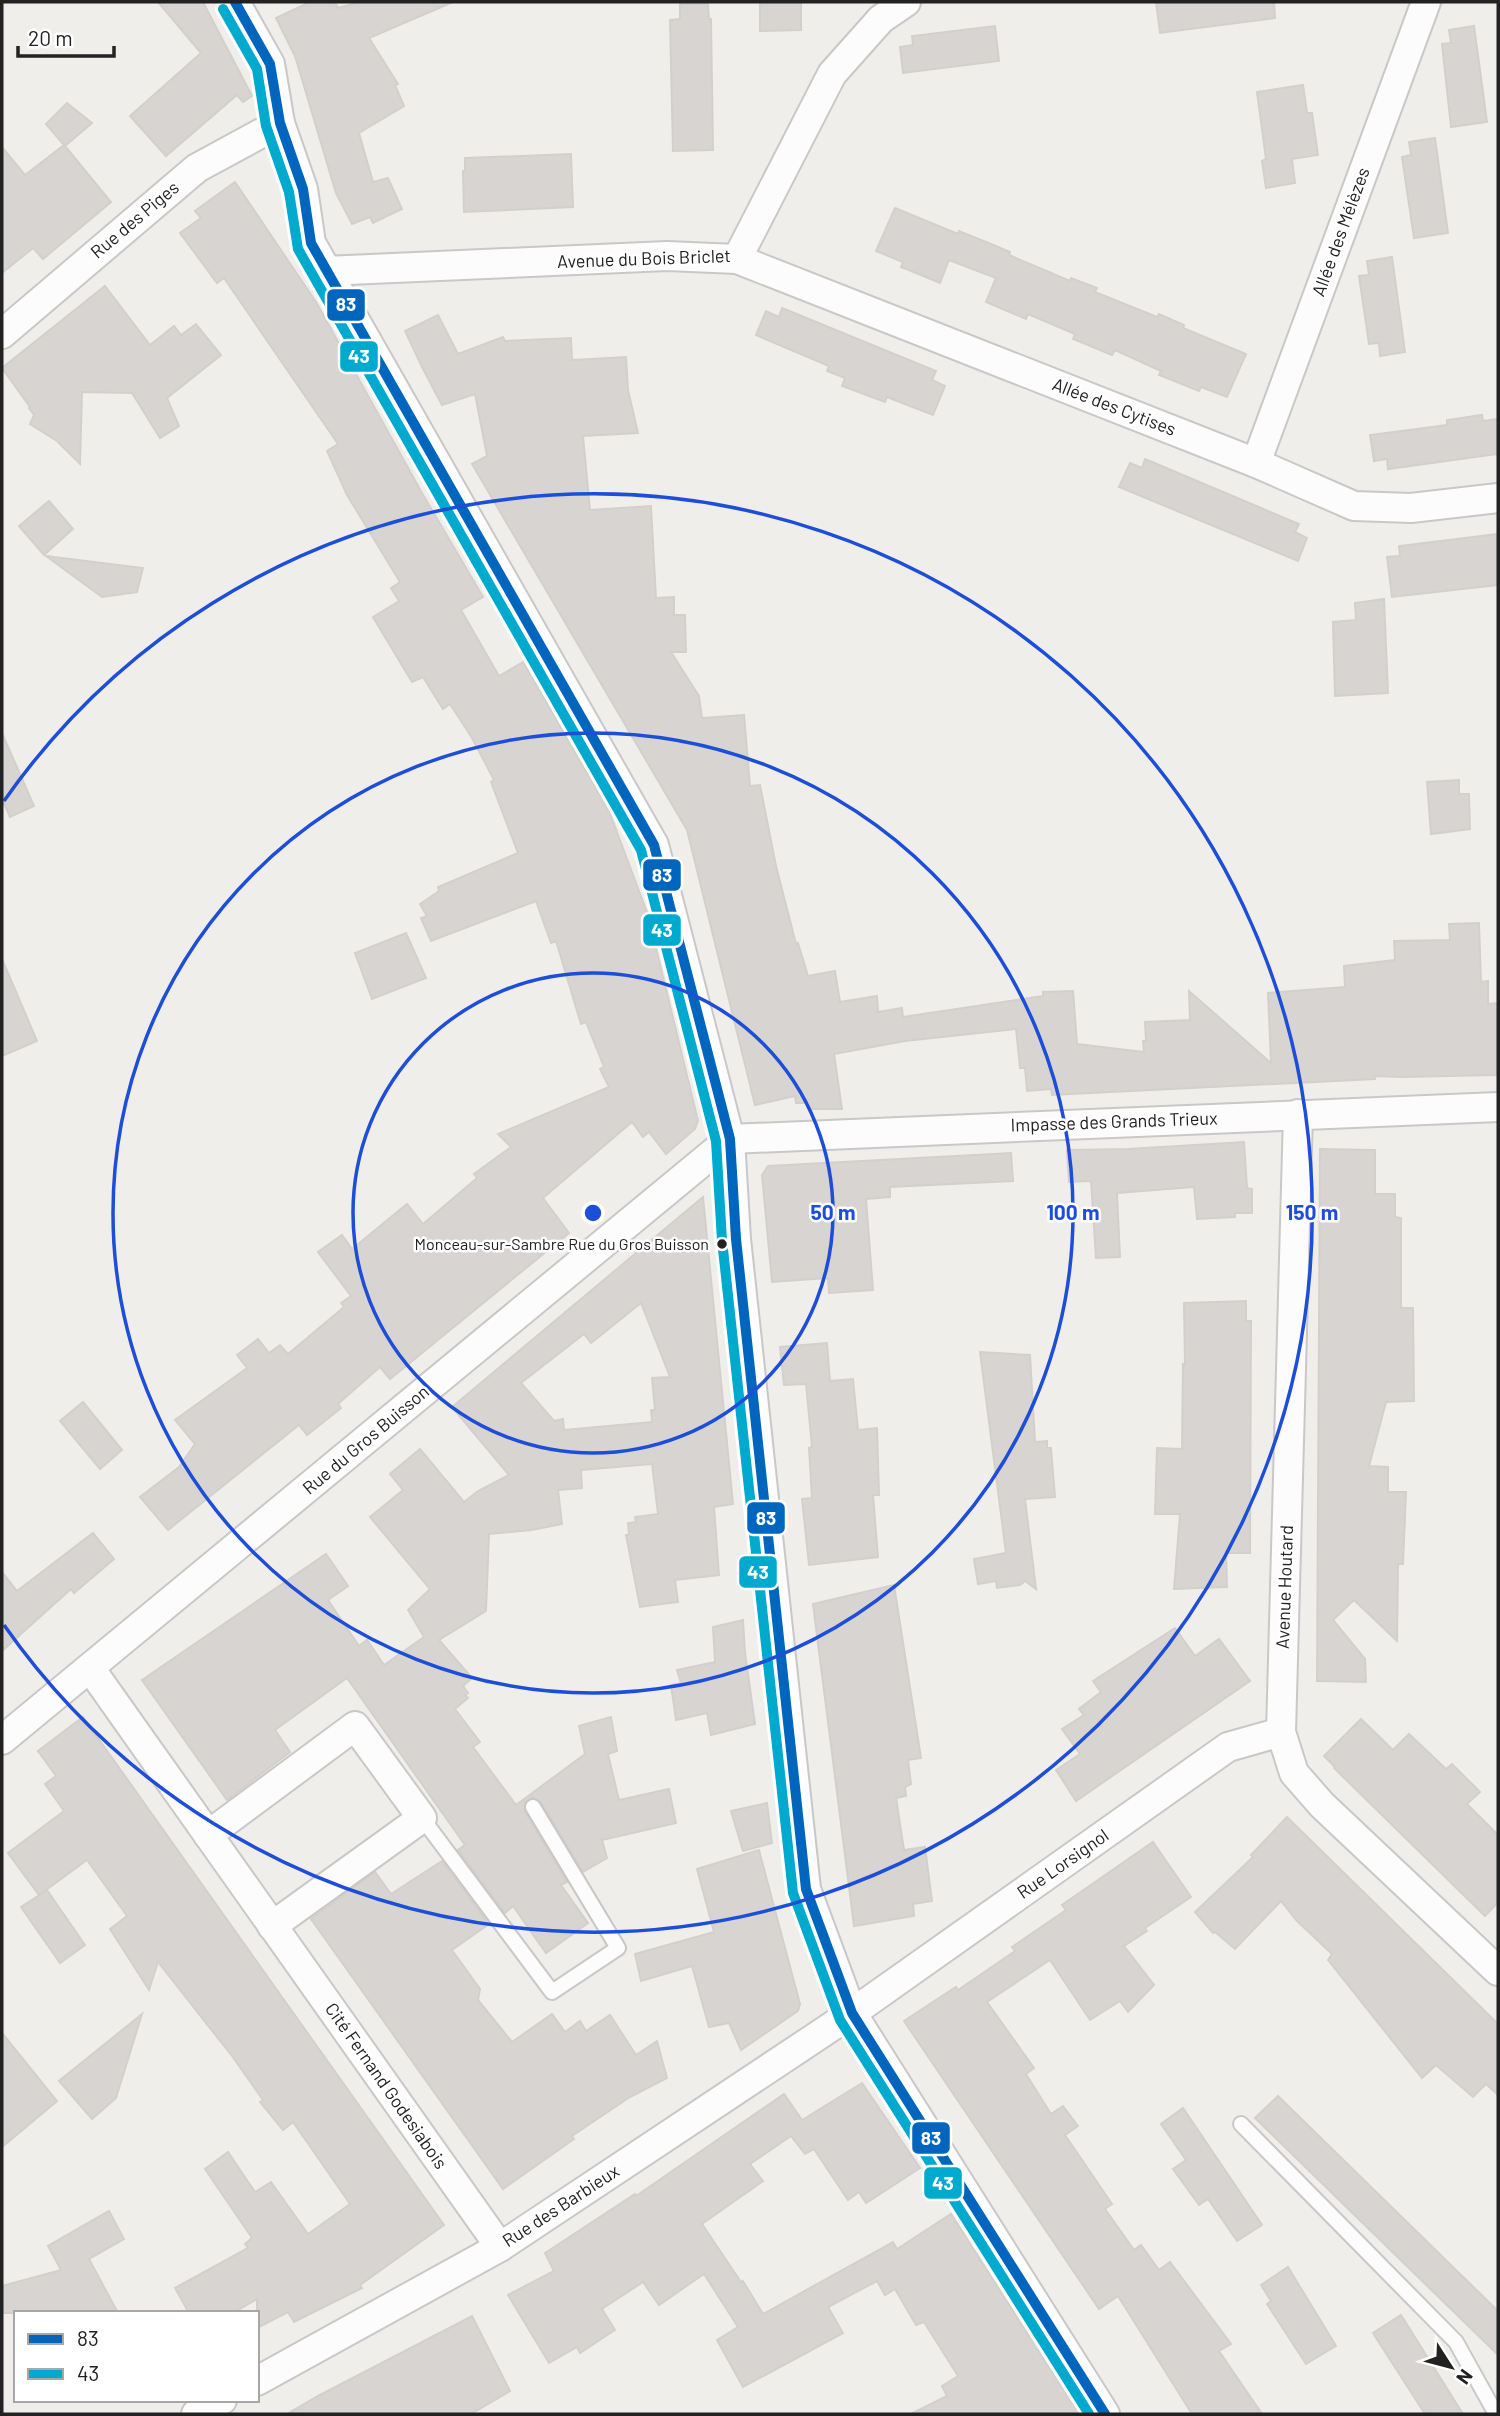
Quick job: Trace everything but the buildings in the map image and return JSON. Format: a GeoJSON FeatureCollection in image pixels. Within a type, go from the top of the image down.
{"type":"FeatureCollection","features":[{"type":"Feature","properties":{"kind":"street"},"geometry":{"type":"LineString","coordinates":[[235,2],[270,64],[281,123],[303,189],[311,243],[654,845],[730,1139],[736,1239],[806,1889],[852,2013],[1105,2414]]}},
{"type":"Feature","properties":{"kind":"street","name":"Avenue du Bois Briclet"},"geometry":{"type":"LineString","coordinates":[[325,271],[667,256],[737,259],[832,74],[881,19],[906,2]]}},
{"type":"Feature","properties":{"kind":"street","name":"Allée des Mélèzes"},"geometry":{"type":"LineString","coordinates":[[1256,463],[1426,2]]}},
{"type":"Feature","properties":{"kind":"street","name":"Rue des Piges"},"geometry":{"type":"LineString","coordinates":[[2,334],[197,168],[281,123]]}},
{"type":"Feature","properties":{"kind":"street","name":"Allée des Cytises"},"geometry":{"type":"LineString","coordinates":[[737,259],[1256,463],[1354,506],[1411,508],[1498,498]]}},
{"type":"Feature","properties":{"kind":"street","name":"Impasse des Grands Trieux"},"geometry":{"type":"LineString","coordinates":[[730,1139],[1498,1107]]}},
{"type":"Feature","properties":{"kind":"street","name":"Avenue Houtard"},"geometry":{"type":"LineString","coordinates":[[1298,1114],[1281,1732],[1294,1773],[1322,1805],[1498,1971]]}},
{"type":"Feature","properties":{"kind":"street","name":"Rue du Gros Buisson"},"geometry":{"type":"LineString","coordinates":[[2,1740],[730,1139]]}},
{"type":"Feature","properties":{"kind":"street","name":"Cité Fernand Godesiabois"},"geometry":{"type":"LineString","coordinates":[[90,1668],[500,2247]]}},
{"type":"Feature","properties":{"kind":"street"},"geometry":{"type":"LineString","coordinates":[[208,1835],[355,1726],[422,1818],[272,1926]]}},
{"type":"Feature","properties":{"kind":"street","name":"Rue Lorsignol"},"geometry":{"type":"LineString","coordinates":[[852,2013],[1228,1747],[1281,1732]]}},
{"type":"Feature","properties":{"kind":"street","name":"Rue des Barbieux"},"geometry":{"type":"LineString","coordinates":[[259,2380],[500,2247],[852,2013]]}},
{"type":"Feature","properties":{"kind":"street"},"geometry":{"type":"LineString","coordinates":[[196,2414],[218,2402]]}},
{"type":"Feature","properties":{"kind":"lane"},"geometry":{"type":"LineString","coordinates":[[422,1818],[552,1992],[618,1948],[533,1808]]}},
{"type":"Feature","properties":{"kind":"lane"},"geometry":{"type":"LineString","coordinates":[[1241,2124],[1351,2232],[1456,2342],[1496,2414]]}},
{"type":"Feature","properties":{"kind":"transit line","name":"83"},"geometry":{"type":"LineString","coordinates":[[235,2],[270,64],[280,123],[303,189],[311,243],[654,845],[730,1139],[736,1239],[806,1889],[852,2013],[1105,2414]]}},
{"type":"Feature","properties":{"kind":"transit line","name":"43"},"geometry":{"type":"LineString","coordinates":[[223,9],[257,69],[266,126],[289,192],[298,249],[641,850],[716,1141],[722,1240],[793,1893],[840,2020],[1089,2414]]}},
{"type":"Feature","properties":{"kind":"place","name":"Monceau-sur-Sambre Rue du Gros Buisson"},"geometry":{"type":"Point","coordinates":[722,1244]}}]}
